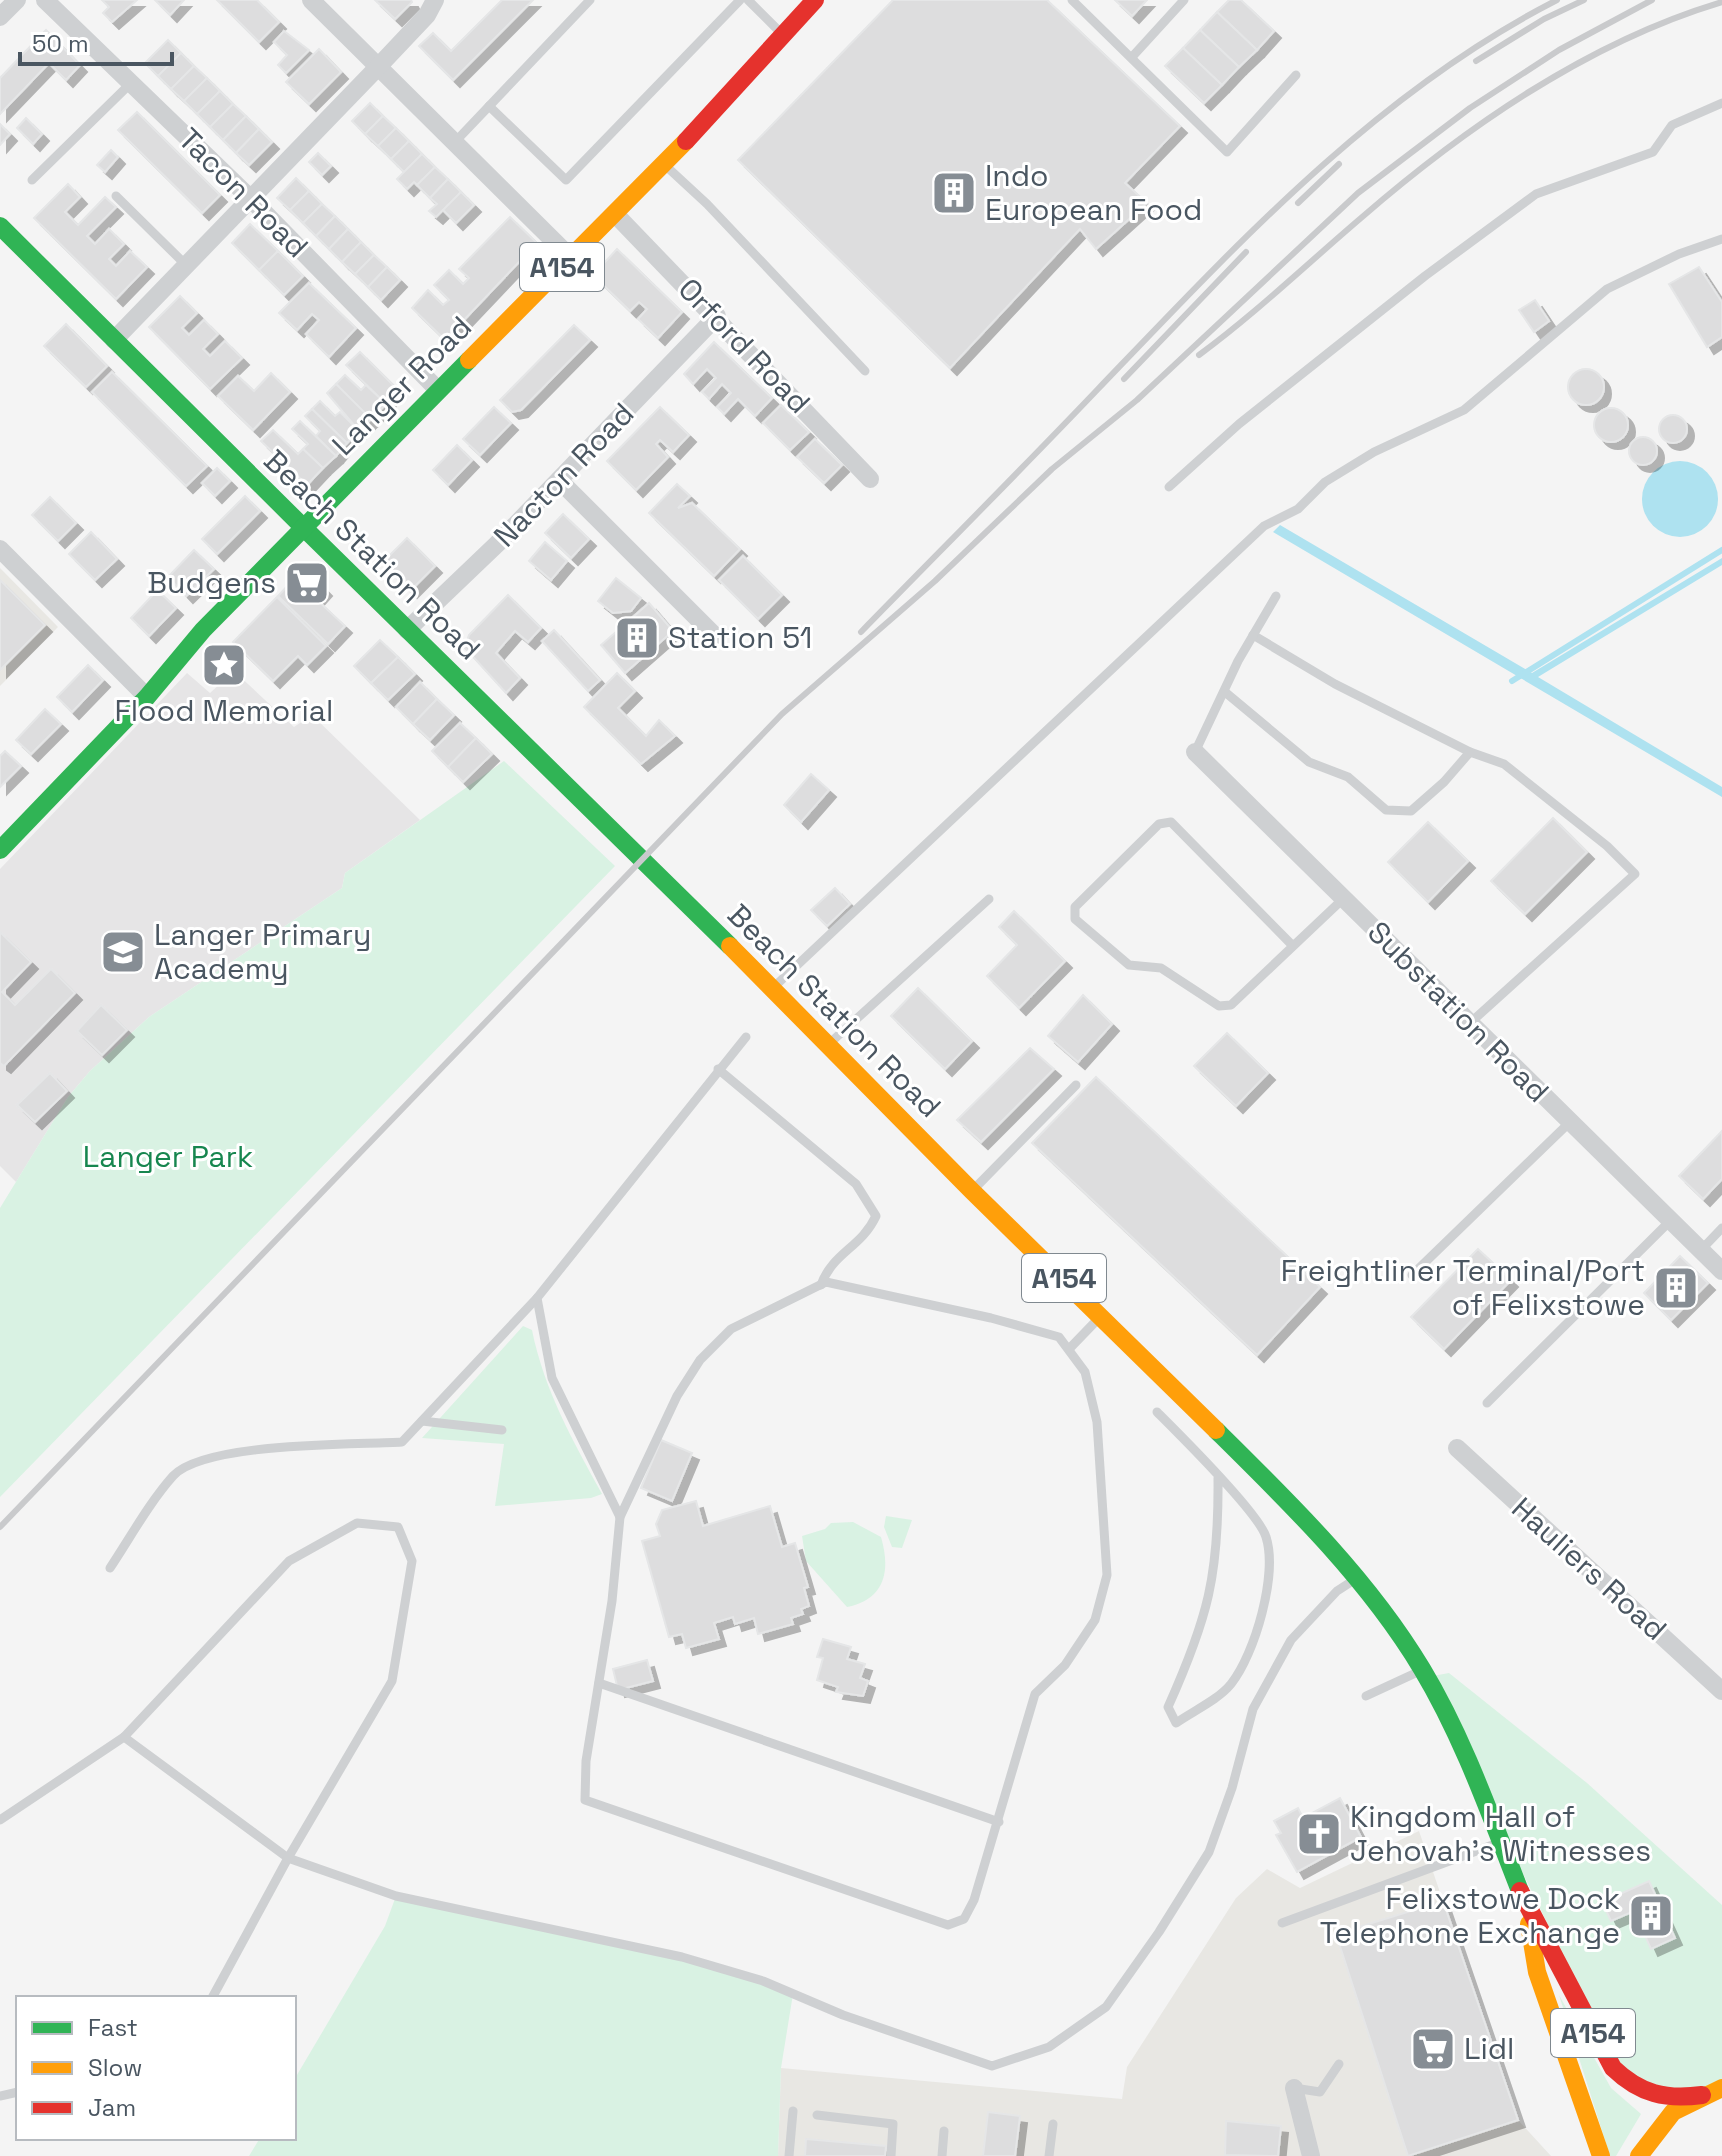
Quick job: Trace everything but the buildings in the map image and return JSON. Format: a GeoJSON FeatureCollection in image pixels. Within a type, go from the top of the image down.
{"type":"FeatureCollection","features":[{"type":"Feature","properties":{"kind":"main road","name":"Langer Road"},"geometry":{"type":"LineString","coordinates":[[0,850],[147,697],[203,630],[437,389],[616,215],[785,37],[815,0]]}},
{"type":"Feature","properties":{"kind":"main road","name":"Beach Station Road"},"geometry":{"type":"LineString","coordinates":[[0,226],[772,988],[972,1191],[1102,1314],[1290,1501],[1356,1578],[1423,1670],[1501,1842],[1527,1908],[1590,2028],[1623,2078],[1634,2089],[1663,2098],[1703,2095]]}},
{"type":"Feature","properties":{"kind":"main road","name":"Beach Station Road"},"geometry":{"type":"LineString","coordinates":[[1527,1908],[1537,1972],[1601,2156]]}},
{"type":"Feature","properties":{"kind":"main road"},"geometry":{"type":"LineString","coordinates":[[1639,2156],[1673,2112],[1722,2088]]}},
{"type":"Feature","properties":{"kind":"street"},"geometry":{"type":"LineString","coordinates":[[0,17],[17,0]]}},
{"type":"Feature","properties":{"kind":"street","name":"Tacon Road"},"geometry":{"type":"LineString","coordinates":[[45,0],[252,200],[437,389]]}},
{"type":"Feature","properties":{"kind":"street"},"geometry":{"type":"LineString","coordinates":[[311,0],[571,258]]}},
{"type":"Feature","properties":{"kind":"street"},"geometry":{"type":"LineString","coordinates":[[114,340],[377,68],[427,15],[435,0]]}},
{"type":"Feature","properties":{"kind":"street","name":"Orford Road"},"geometry":{"type":"LineString","coordinates":[[616,215],[717,316],[870,479]]}},
{"type":"Feature","properties":{"kind":"street","name":"Nacton Road"},"geometry":{"type":"LineString","coordinates":[[407,630],[559,480],[717,316]]}},
{"type":"Feature","properties":{"kind":"street"},"geometry":{"type":"LineString","coordinates":[[559,480],[717,638]]}},
{"type":"Feature","properties":{"kind":"street"},"geometry":{"type":"LineString","coordinates":[[0,549],[147,697]]}},
{"type":"Feature","properties":{"kind":"street","name":"Substation Road"},"geometry":{"type":"LineString","coordinates":[[1195,752],[1722,1271]]}},
{"type":"Feature","properties":{"kind":"street","name":"Hauliers Road"},"geometry":{"type":"LineString","coordinates":[[1457,1448],[1722,1691]]}},
{"type":"Feature","properties":{"kind":"street"},"geometry":{"type":"LineString","coordinates":[[1294,2088],[1311,2156]]}},
{"type":"Feature","properties":{"kind":"lane"},"geometry":{"type":"LineString","coordinates":[[454,143],[590,0]]}},
{"type":"Feature","properties":{"kind":"lane"},"geometry":{"type":"LineString","coordinates":[[489,106],[566,180],[740,0]]}},
{"type":"Feature","properties":{"kind":"lane"},"geometry":{"type":"LineString","coordinates":[[748,0],[785,37]]}},
{"type":"Feature","properties":{"kind":"lane"},"geometry":{"type":"LineString","coordinates":[[1072,0],[1227,152],[1296,75]]}},
{"type":"Feature","properties":{"kind":"lane"},"geometry":{"type":"LineString","coordinates":[[1132,57],[1184,0]]}},
{"type":"Feature","properties":{"kind":"lane"},"geometry":{"type":"LineString","coordinates":[[32,180],[131,83]]}},
{"type":"Feature","properties":{"kind":"lane"},"geometry":{"type":"LineString","coordinates":[[1169,487],[1239,424],[1425,276],[1536,194],[1653,152],[1672,125],[1722,103]]}},
{"type":"Feature","properties":{"kind":"lane"},"geometry":{"type":"LineString","coordinates":[[664,165],[707,204],[865,371]]}},
{"type":"Feature","properties":{"kind":"lane"},"geometry":{"type":"LineString","coordinates":[[116,196],[187,266]]}},
{"type":"Feature","properties":{"kind":"lane"},"geometry":{"type":"LineString","coordinates":[[772,988],[1264,526],[1298,509],[1325,482],[1374,452],[1464,410],[1607,289],[1679,254],[1722,239]]}},
{"type":"Feature","properties":{"kind":"lane"},"geometry":{"type":"LineString","coordinates":[[1195,752],[1253,635],[1276,596]]}},
{"type":"Feature","properties":{"kind":"lane"},"geometry":{"type":"LineString","coordinates":[[1253,635],[1335,684],[1470,752],[1504,764],[1607,846],[1635,874],[1470,1023]]}},
{"type":"Feature","properties":{"kind":"lane"},"geometry":{"type":"LineString","coordinates":[[1225,692],[1309,762],[1348,777],[1386,810],[1411,811],[1444,782],[1470,752]]}},
{"type":"Feature","properties":{"kind":"lane"},"geometry":{"type":"LineString","coordinates":[[1293,946],[1171,822],[1159,824],[1075,907],[1075,919],[1129,965],[1161,968],[1219,1006],[1231,1005],[1344,898]]}},
{"type":"Feature","properties":{"kind":"lane"},"geometry":{"type":"LineString","coordinates":[[828,1045],[989,899]]}},
{"type":"Feature","properties":{"kind":"lane"},"geometry":{"type":"LineString","coordinates":[[110,1568],[175,1474],[203,1458],[254,1450],[402,1442],[537,1298],[746,1037]]}},
{"type":"Feature","properties":{"kind":"lane"},"geometry":{"type":"LineString","coordinates":[[718,1069],[856,1184],[876,1216],[867,1234],[828,1267],[821,1285]]}},
{"type":"Feature","properties":{"kind":"lane"},"geometry":{"type":"LineString","coordinates":[[972,1191],[1076,1085]]}},
{"type":"Feature","properties":{"kind":"lane"},"geometry":{"type":"LineString","coordinates":[[1412,1275],[1570,1122]]}},
{"type":"Feature","properties":{"kind":"lane"},"geometry":{"type":"LineString","coordinates":[[1487,1403],[1670,1221]]}},
{"type":"Feature","properties":{"kind":"lane"},"geometry":{"type":"LineString","coordinates":[[1701,1250],[1722,1228]]}},
{"type":"Feature","properties":{"kind":"lane"},"geometry":{"type":"LineString","coordinates":[[826,1282],[991,1318],[1059,1337],[1070,1348],[1085,1372],[1097,1422],[1105,1497],[1107,1575],[1095,1620],[1065,1665],[1035,1694],[999,1822],[974,1900],[964,1919],[948,1925],[585,1800],[586,1761],[612,1601],[620,1517],[677,1396],[700,1360],[731,1329],[826,1282]]}},
{"type":"Feature","properties":{"kind":"lane"},"geometry":{"type":"LineString","coordinates":[[537,1298],[552,1378],[620,1517]]}},
{"type":"Feature","properties":{"kind":"lane"},"geometry":{"type":"LineString","coordinates":[[1070,1348],[1102,1314]]}},
{"type":"Feature","properties":{"kind":"lane"},"geometry":{"type":"LineString","coordinates":[[1157,1412],[1218,1478],[1266,1536],[1264,1608],[1252,1645],[1231,1684],[1176,1723],[1168,1707],[1198,1641],[1212,1594],[1218,1540],[1218,1478]]}},
{"type":"Feature","properties":{"kind":"lane"},"geometry":{"type":"LineString","coordinates":[[422,1421],[502,1430]]}},
{"type":"Feature","properties":{"kind":"lane"},"geometry":{"type":"LineString","coordinates":[[0,1820],[124,1737],[289,1561],[357,1523],[398,1527],[412,1561],[392,1681],[288,1858],[213,1996]]}},
{"type":"Feature","properties":{"kind":"lane"},"geometry":{"type":"LineString","coordinates":[[124,1737],[288,1858],[396,1896],[682,1957],[736,1973],[843,2015],[992,2066],[1049,2047],[1106,2007],[1159,1932],[1209,1852],[1232,1788],[1253,1709],[1291,1640],[1337,1591],[1356,1578]]}},
{"type":"Feature","properties":{"kind":"lane"},"geometry":{"type":"LineString","coordinates":[[1366,1696],[1423,1670]]}},
{"type":"Feature","properties":{"kind":"lane"},"geometry":{"type":"LineString","coordinates":[[599,1683],[999,1822]]}},
{"type":"Feature","properties":{"kind":"lane"},"geometry":{"type":"LineString","coordinates":[[1282,1923],[1501,1842]]}},
{"type":"Feature","properties":{"kind":"lane"},"geometry":{"type":"LineString","coordinates":[[1294,2088],[1320,2092],[1339,2064]]}},
{"type":"Feature","properties":{"kind":"lane"},"geometry":{"type":"LineString","coordinates":[[789,2156],[793,2111]]}},
{"type":"Feature","properties":{"kind":"lane"},"geometry":{"type":"LineString","coordinates":[[817,2115],[893,2124],[891,2156]]}},
{"type":"Feature","properties":{"kind":"lane"},"geometry":{"type":"LineString","coordinates":[[1049,2156],[1053,2124]]}},
{"type":"Feature","properties":{"kind":"lane"},"geometry":{"type":"LineString","coordinates":[[942,2156],[944,2131]]}},
{"type":"Feature","properties":{"kind":"shaded area"},"geometry":{"type":"Polygon","coordinates":[[[0,568],[58,627],[0,686],[0,568]]]}},
{"type":"Feature","properties":{"kind":"shaded area","name":"Langer Primary Academy"},"geometry":{"type":"Polygon","coordinates":[[[234,671],[294,727],[312,715],[420,820],[345,873],[342,888],[149,1017],[90,1071],[68,1097],[16,1182],[0,1166],[0,869],[187,673],[210,693],[234,671]]]}},
{"type":"Feature","properties":{"kind":"shaded area"},"geometry":{"type":"Polygon","coordinates":[[[1419,1831],[1518,2120],[1551,2156],[778,2156],[781,2068],[1122,2099],[1127,2067],[1236,1898],[1267,1869],[1300,1888],[1419,1831]]]}},
{"type":"Feature","properties":{"kind":"green space","name":"Langer Park"},"geometry":{"type":"Polygon","coordinates":[[[504,761],[615,866],[0,1497],[0,1208],[68,1097],[90,1071],[149,1017],[342,888],[345,873],[504,761]]]}},
{"type":"Feature","properties":{"kind":"green space"},"geometry":{"type":"Polygon","coordinates":[[[523,1326],[532,1330],[552,1394],[602,1494],[591,1498],[495,1506],[504,1444],[422,1438],[523,1326]]]}},
{"type":"Feature","properties":{"kind":"green space"},"geometry":{"type":"Polygon","coordinates":[[[886,1516],[912,1520],[902,1548],[892,1547],[884,1527],[886,1516]]]}},
{"type":"Feature","properties":{"kind":"green space"},"geometry":{"type":"Polygon","coordinates":[[[853,1522],[881,1537],[885,1572],[882,1582],[870,1597],[847,1607],[806,1561],[802,1536],[825,1529],[831,1523],[853,1522]]]}},
{"type":"Feature","properties":{"kind":"green space"},"geometry":{"type":"Polygon","coordinates":[[[1449,1673],[1587,1783],[1722,1905],[1722,2088],[1703,2095],[1623,2078],[1427,1677],[1449,1673]]]}},
{"type":"Feature","properties":{"kind":"green space"},"geometry":{"type":"Polygon","coordinates":[[[396,1896],[682,1957],[793,1994],[781,2068],[778,2156],[249,2156],[259,2140],[296,2140],[296,2077],[385,1926],[396,1896]]]}},
{"type":"Feature","properties":{"kind":"green space"},"geometry":{"type":"Polygon","coordinates":[[[1559,1995],[1611,2088],[1641,2114],[1616,2156],[1610,2156],[1559,1995]]]}},
{"type":"Feature","properties":{"kind":"water"},"geometry":{"type":"Polygon","coordinates":[[[1680,461],[1694,464],[1707,472],[1715,485],[1718,499],[1715,513],[1707,526],[1694,534],[1680,537],[1666,534],[1653,526],[1645,513],[1642,499],[1645,485],[1653,472],[1666,464],[1680,461]]]}},
{"type":"Feature","properties":{"kind":"water"},"geometry":{"type":"Polygon","coordinates":[[[1280,525],[1532,673],[1722,558],[1722,565],[1538,677],[1722,787],[1722,797],[1273,532],[1280,525]]]}},
{"type":"Feature","properties":{"kind":"waterway"},"geometry":{"type":"LineString","coordinates":[[1512,681],[1722,550]]}},
{"type":"Feature","properties":{"kind":"railway"},"geometry":{"type":"LineString","coordinates":[[861,632],[1203,280],[1312,175],[1429,79],[1491,37],[1557,0]]}},
{"type":"Feature","properties":{"kind":"railway"},"geometry":{"type":"LineString","coordinates":[[1476,61],[1544,19],[1584,0]]}},
{"type":"Feature","properties":{"kind":"railway"},"geometry":{"type":"LineString","coordinates":[[0,1527],[782,714],[935,581],[1052,469],[1137,400],[1358,193],[1470,108],[1559,50],[1652,0]]}},
{"type":"Feature","properties":{"kind":"railway"},"geometry":{"type":"LineString","coordinates":[[1199,355],[1401,184],[1486,120],[1577,64],[1624,40],[1722,2]]}},
{"type":"Feature","properties":{"kind":"railway"},"geometry":{"type":"LineString","coordinates":[[1298,203],[1339,164]]}},
{"type":"Feature","properties":{"kind":"railway"},"geometry":{"type":"LineString","coordinates":[[1124,379],[1246,252]]}},
{"type":"Feature","properties":{"kind":"traffic: fast"},"geometry":{"type":"LineString","coordinates":[[0,226],[303,527]]}},
{"type":"Feature","properties":{"kind":"traffic: fast"},"geometry":{"type":"LineString","coordinates":[[0,850],[147,697],[203,630],[469,360]]}},
{"type":"Feature","properties":{"kind":"traffic: fast"},"geometry":{"type":"LineString","coordinates":[[303,527],[730,946]]}},
{"type":"Feature","properties":{"kind":"traffic: fast"},"geometry":{"type":"LineString","coordinates":[[1216,1430],[1353,1573],[1401,1636],[1451,1722],[1520,1891]]}},
{"type":"Feature","properties":{"kind":"traffic: slow"},"geometry":{"type":"LineString","coordinates":[[469,360],[686,141]]}},
{"type":"Feature","properties":{"kind":"traffic: slow"},"geometry":{"type":"LineString","coordinates":[[730,946],[972,1191],[1216,1430]]}},
{"type":"Feature","properties":{"kind":"traffic: slow"},"geometry":{"type":"LineString","coordinates":[[1529,1924],[1537,1972],[1601,2156]]}},
{"type":"Feature","properties":{"kind":"traffic: slow"},"geometry":{"type":"LineString","coordinates":[[1639,2156],[1673,2112],[1722,2088]]}},
{"type":"Feature","properties":{"kind":"traffic: jam"},"geometry":{"type":"LineString","coordinates":[[686,141],[815,0]]}},
{"type":"Feature","properties":{"kind":"traffic: jam"},"geometry":{"type":"LineString","coordinates":[[1520,1891],[1613,2068],[1633,2084],[1654,2093],[1677,2097],[1702,2095]]}},
{"type":"Feature","properties":{"kind":"place","name":"Indo European Food"},"geometry":{"type":"Point","coordinates":[954,193]}},
{"type":"Feature","properties":{"kind":"place","name":"Budgens"},"geometry":{"type":"Point","coordinates":[307,583]}},
{"type":"Feature","properties":{"kind":"place","name":"Station 51"},"geometry":{"type":"Point","coordinates":[637,638]}},
{"type":"Feature","properties":{"kind":"place","name":"Flood Memorial"},"geometry":{"type":"Point","coordinates":[224,665]}},
{"type":"Feature","properties":{"kind":"place","name":"Langer Primary Academy"},"geometry":{"type":"Point","coordinates":[123,952]}},
{"type":"Feature","properties":{"kind":"place","name":"Freightliner Terminal/Port of Felixstowe"},"geometry":{"type":"Point","coordinates":[1676,1288]}},
{"type":"Feature","properties":{"kind":"place","name":"Kingdom Hall of Jehovah's Witnesses"},"geometry":{"type":"Point","coordinates":[1319,1834]}},
{"type":"Feature","properties":{"kind":"place","name":"Felixstowe Dock Telephone Exchange"},"geometry":{"type":"Point","coordinates":[1651,1916]}},
{"type":"Feature","properties":{"kind":"place","name":"Lidl"},"geometry":{"type":"Point","coordinates":[1433,2049]}}]}
